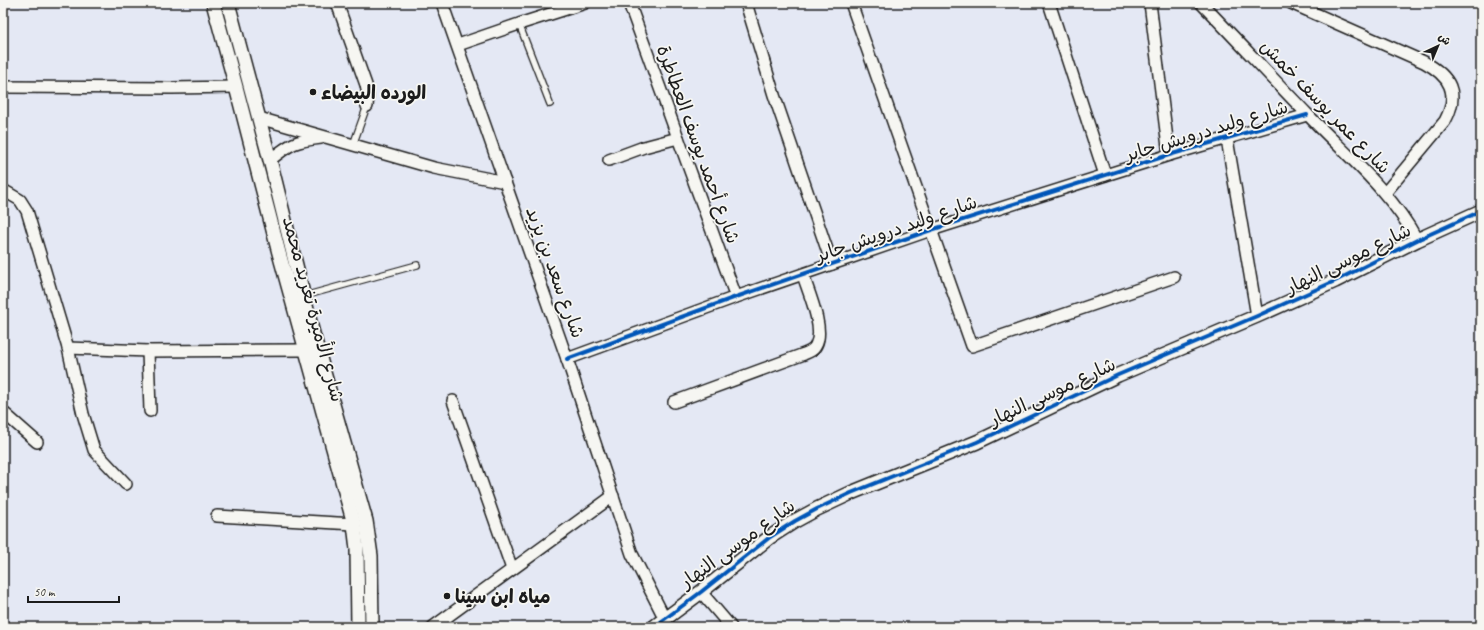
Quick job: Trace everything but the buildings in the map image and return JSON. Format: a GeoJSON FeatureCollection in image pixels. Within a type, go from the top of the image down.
{"type":"FeatureCollection","features":[{"type":"Feature","properties":{"kind":"street","name":"شارع الأميرة تغريد محمد"},"geometry":{"type":"LineString","coordinates":[[213,3],[279,253],[354,524],[357,549],[358,627]]}},
{"type":"Feature","properties":{"kind":"street","name":"شارع الأميرة تغريد محمد"},"geometry":{"type":"LineString","coordinates":[[228,3],[270,160],[314,338],[366,521],[371,556],[372,627]]}},
{"type":"Feature","properties":{"kind":"street"},"geometry":{"type":"LineString","coordinates":[[337,3],[366,85],[368,106]]}},
{"type":"Feature","properties":{"kind":"street","name":"شارع سعد بن يزيد"},"geometry":{"type":"LineString","coordinates":[[442,3],[567,359],[632,554],[665,619]]}},
{"type":"Feature","properties":{"kind":"street"},"geometry":{"type":"LineString","coordinates":[[458,45],[585,3]]}},
{"type":"Feature","properties":{"kind":"street","name":"شارع أحمد يوسف العطاطرة"},"geometry":{"type":"LineString","coordinates":[[629,3],[736,297]]}},
{"type":"Feature","properties":{"kind":"street"},"geometry":{"type":"LineString","coordinates":[[746,3],[774,95],[832,264]]}},
{"type":"Feature","properties":{"kind":"street"},"geometry":{"type":"LineString","coordinates":[[851,3],[972,346],[1174,277]]}},
{"type":"Feature","properties":{"kind":"street"},"geometry":{"type":"LineString","coordinates":[[1049,3],[1105,175]]}},
{"type":"Feature","properties":{"kind":"street"},"geometry":{"type":"LineString","coordinates":[[1150,3],[1169,154]]}},
{"type":"Feature","properties":{"kind":"street","name":"شارع عمر يوسف خمش"},"geometry":{"type":"LineString","coordinates":[[1201,3],[1385,193],[1409,224],[1417,240]]}},
{"type":"Feature","properties":{"kind":"street"},"geometry":{"type":"LineString","coordinates":[[1291,3],[1424,62],[1442,72],[1447,79],[1451,88],[1452,97],[1452,105],[1449,113],[1385,193]]}},
{"type":"Feature","properties":{"kind":"street"},"geometry":{"type":"LineString","coordinates":[[3,87],[236,87]]}},
{"type":"Feature","properties":{"kind":"street","name":"شارع وليد درويش جابر"},"geometry":{"type":"LineString","coordinates":[[567,359],[736,297],[931,230],[1169,154],[1227,139],[1307,114]]}},
{"type":"Feature","properties":{"kind":"street"},"geometry":{"type":"LineString","coordinates":[[259,118],[434,168],[504,182]]}},
{"type":"Feature","properties":{"kind":"street"},"geometry":{"type":"LineString","coordinates":[[270,160],[283,149],[295,142],[300,140],[327,137]]}},
{"type":"Feature","properties":{"kind":"street"},"geometry":{"type":"LineString","coordinates":[[609,160],[678,138]]}},
{"type":"Feature","properties":{"kind":"street"},"geometry":{"type":"LineString","coordinates":[[1227,139],[1257,316]]}},
{"type":"Feature","properties":{"kind":"street"},"geometry":{"type":"LineString","coordinates":[[3,190],[20,200],[27,211],[68,348],[83,414],[94,450],[126,484]]}},
{"type":"Feature","properties":{"kind":"street","name":"شارع موسى النهار"},"geometry":{"type":"LineString","coordinates":[[654,627],[770,537],[817,509],[851,493],[977,442],[1118,375],[1336,281],[1417,240],[1481,211]]}},
{"type":"Feature","properties":{"kind":"street"},"geometry":{"type":"LineString","coordinates":[[674,402],[804,354],[815,347],[819,333],[803,275]]}},
{"type":"Feature","properties":{"kind":"street"},"geometry":{"type":"LineString","coordinates":[[68,348],[148,351],[306,350]]}},
{"type":"Feature","properties":{"kind":"street"},"geometry":{"type":"LineString","coordinates":[[148,351],[150,411]]}},
{"type":"Feature","properties":{"kind":"street"},"geometry":{"type":"LineString","coordinates":[[453,400],[512,569]]}},
{"type":"Feature","properties":{"kind":"street"},"geometry":{"type":"LineString","coordinates":[[3,412],[37,442]]}},
{"type":"Feature","properties":{"kind":"street"},"geometry":{"type":"LineString","coordinates":[[433,627],[613,496]]}},
{"type":"Feature","properties":{"kind":"street"},"geometry":{"type":"LineString","coordinates":[[217,516],[354,524]]}},
{"type":"Feature","properties":{"kind":"street"},"geometry":{"type":"LineString","coordinates":[[701,592],[731,627]]}},
{"type":"Feature","properties":{"kind":"lane"},"geometry":{"type":"LineString","coordinates":[[519,24],[550,104]]}},
{"type":"Feature","properties":{"kind":"lane"},"geometry":{"type":"LineString","coordinates":[[353,145],[368,106]]}},
{"type":"Feature","properties":{"kind":"lane"},"geometry":{"type":"LineString","coordinates":[[304,296],[417,265]]}},
{"type":"Feature","properties":{"kind":"cycle path"},"geometry":{"type":"LineString","coordinates":[[567,359],[736,297],[931,230],[1169,155],[1307,115]]}},
{"type":"Feature","properties":{"kind":"cycle path"},"geometry":{"type":"LineString","coordinates":[[654,627],[770,537],[817,509],[851,493],[977,442],[1118,375],[1335,281],[1417,240],[1481,211]]}},
{"type":"Feature","properties":{"kind":"place","name":"الورده البيضاء"},"geometry":{"type":"Point","coordinates":[313,92]}},
{"type":"Feature","properties":{"kind":"place","name":"مياه ابن سينا"},"geometry":{"type":"Point","coordinates":[447,596]}}]}
